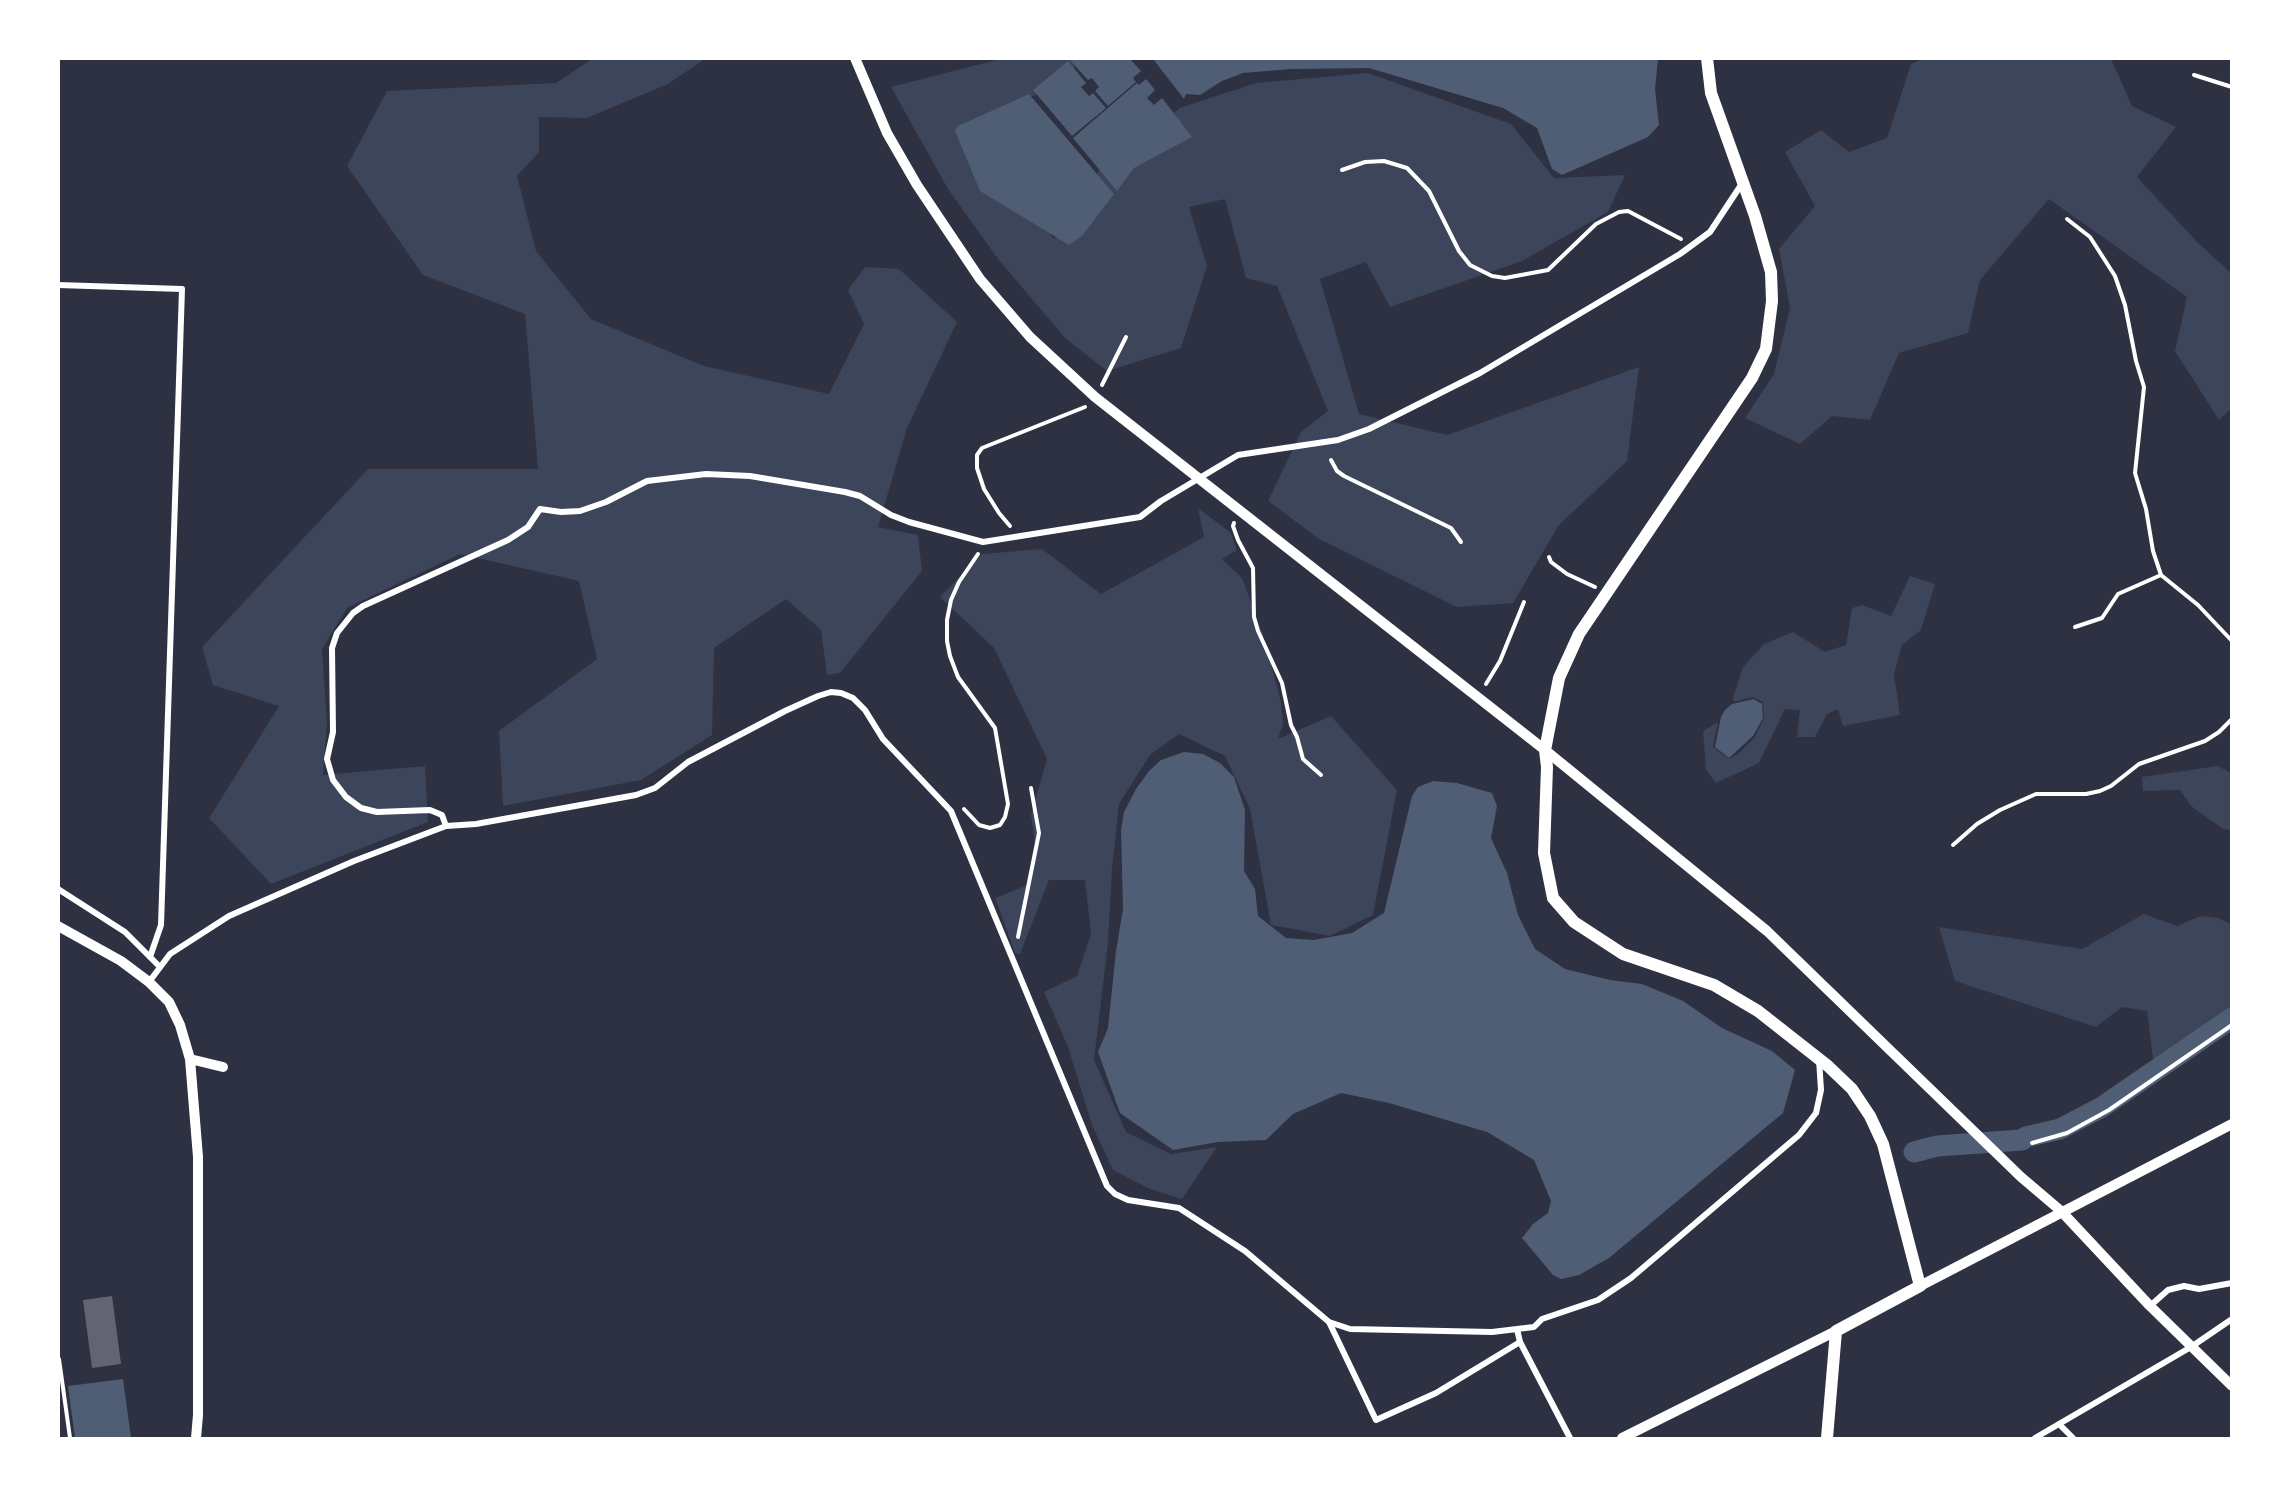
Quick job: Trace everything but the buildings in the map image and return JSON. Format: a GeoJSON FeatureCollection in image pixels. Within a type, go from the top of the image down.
{"type":"FeatureCollection","features":[{"type":"Feature","properties":{"kind":"main road"},"geometry":{"type":"LineString","coordinates":[[1707,58],[1711,93],[1743,182],[1771,272],[1772,301],[1766,349],[1740,397],[1605,594],[1580,634],[1559,678],[1545,750],[1547,767],[1544,853],[1553,898],[1574,922],[1623,954],[1714,985],[1758,1011],[1819,1058],[1852,1089],[1870,1116],[1883,1144],[1920,1286],[1836,1331],[1827,1438]]}},
{"type":"Feature","properties":{"kind":"street"},"geometry":{"type":"LineString","coordinates":[[855,58],[888,134],[917,185],[981,279],[1030,337],[1095,398],[1545,750],[1767,931],[2021,1177],[2061,1211],[2150,1306],[2232,1386]]}},
{"type":"Feature","properties":{"kind":"street"},"geometry":{"type":"LineString","coordinates":[[446,826],[442,815],[430,810],[376,812],[361,808],[346,797],[333,780],[327,759],[334,722],[332,648],[337,633],[353,613],[363,606],[508,540],[528,527],[540,509],[561,512],[580,511],[606,502],[647,481],[706,474],[750,476],[845,492],[860,496],[891,515],[909,522],[983,542],[1140,517],[1161,501],[1238,455],[1338,440],[1369,429],[1404,410],[1446,392],[1680,255],[1710,232],[1743,182]]}},
{"type":"Feature","properties":{"kind":"street"},"geometry":{"type":"LineString","coordinates":[[58,285],[182,289],[161,925],[150,957]]}},
{"type":"Feature","properties":{"kind":"street"},"geometry":{"type":"LineString","coordinates":[[149,982],[170,954],[222,920],[354,861],[446,826],[476,824],[636,795],[655,788],[688,762],[785,711],[831,692],[853,698],[865,710],[883,739],[951,811],[1107,1186],[1115,1194],[1128,1200],[1179,1208],[1245,1251],[1329,1322],[1350,1329],[1492,1332],[1534,1327],[1542,1319],[1598,1300],[1631,1278],[1799,1135],[1816,1113],[1821,1090],[1819,1058]]}},
{"type":"Feature","properties":{"kind":"street"},"geometry":{"type":"LineString","coordinates":[[58,889],[125,932],[160,967]]}},
{"type":"Feature","properties":{"kind":"street"},"geometry":{"type":"LineString","coordinates":[[58,926],[122,962],[149,982],[169,1002],[180,1025],[190,1059],[198,1157],[198,1415],[195,1438]]}},
{"type":"Feature","properties":{"kind":"street"},"geometry":{"type":"LineString","coordinates":[[190,1059],[223,1067]]}},
{"type":"Feature","properties":{"kind":"street"},"geometry":{"type":"LineString","coordinates":[[1920,1286],[2232,1124]]}},
{"type":"Feature","properties":{"kind":"street"},"geometry":{"type":"LineString","coordinates":[[2150,1306],[2168,1290],[2184,1286],[2199,1289],[2232,1283]]}},
{"type":"Feature","properties":{"kind":"street"},"geometry":{"type":"LineString","coordinates":[[2035,1438],[2191,1347],[2232,1319]]}},
{"type":"Feature","properties":{"kind":"street"},"geometry":{"type":"LineString","coordinates":[[1329,1322],[1376,1420],[1436,1393],[1520,1342]]}},
{"type":"Feature","properties":{"kind":"street"},"geometry":{"type":"LineString","coordinates":[[1517,1329],[1520,1342],[1570,1438]]}},
{"type":"Feature","properties":{"kind":"street"},"geometry":{"type":"LineString","coordinates":[[1622,1438],[1836,1331]]}},
{"type":"Feature","properties":{"kind":"street"},"geometry":{"type":"LineString","coordinates":[[2059,1424],[2073,1438]]}},
{"type":"Feature","properties":{"kind":"path"},"geometry":{"type":"LineString","coordinates":[[2194,75],[2232,87]]}},
{"type":"Feature","properties":{"kind":"path"},"geometry":{"type":"LineString","coordinates":[[1342,170],[1365,162],[1384,161],[1407,168],[1429,191],[1459,251],[1470,264],[1492,276],[1505,278],[1548,270],[1596,224],[1619,212],[1628,211],[1694,244]]}},
{"type":"Feature","properties":{"kind":"path"},"geometry":{"type":"LineString","coordinates":[[2067,219],[2090,237],[2103,256],[2115,276],[2125,305],[2136,361],[2144,387],[2135,473],[2146,509],[2153,551],[2161,574],[2198,605],[2232,641]]}},
{"type":"Feature","properties":{"kind":"path"},"geometry":{"type":"LineString","coordinates":[[1016,537],[984,489],[977,468],[977,455],[982,448],[1081,410],[1095,398],[1126,338]]}},
{"type":"Feature","properties":{"kind":"path"},"geometry":{"type":"LineString","coordinates":[[1331,460],[1337,471],[1344,476],[1451,528],[1461,542]]}},
{"type":"Feature","properties":{"kind":"path"},"geometry":{"type":"LineString","coordinates":[[1241,513],[1233,526],[1253,568],[1254,617],[1258,631],[1282,683],[1291,725],[1303,759],[1320,775]]}},
{"type":"Feature","properties":{"kind":"path"},"geometry":{"type":"LineString","coordinates":[[942,801],[951,799],[958,802],[979,825],[990,828],[1000,825],[1005,817],[1008,804],[995,728],[958,677],[947,641],[947,620],[951,600],[959,582],[978,555],[983,542]]}},
{"type":"Feature","properties":{"kind":"path"},"geometry":{"type":"LineString","coordinates":[[1549,557],[1551,562],[1568,574],[1589,583],[1605,594]]}},
{"type":"Feature","properties":{"kind":"path"},"geometry":{"type":"LineString","coordinates":[[2074,627],[2102,618],[2118,594],[2161,574]]}},
{"type":"Feature","properties":{"kind":"path"},"geometry":{"type":"LineString","coordinates":[[1485,684],[1500,661],[1524,602]]}},
{"type":"Feature","properties":{"kind":"path"},"geometry":{"type":"LineString","coordinates":[[1953,846],[1977,824],[2000,810],[2036,794],[2086,794],[2100,791],[2111,786],[2139,764],[2205,741],[2219,732],[2232,719]]}},
{"type":"Feature","properties":{"kind":"path"},"geometry":{"type":"LineString","coordinates":[[1019,947],[1020,924],[1039,833],[1031,788]]}},
{"type":"Feature","properties":{"kind":"path"},"geometry":{"type":"LineString","coordinates":[[2032,1143],[2067,1133],[2109,1110],[2232,1025]]}},
{"type":"Feature","properties":{"kind":"path"},"geometry":{"type":"LineString","coordinates":[[59,1359],[70,1438]]}},
{"type":"Feature","properties":{"kind":"shaded area"},"geometry":{"type":"Polygon","coordinates":[[[1925,58],[2111,59],[2132,106],[2176,127],[2137,177],[2198,243],[2231,273],[2231,409],[2219,420],[2175,351],[2187,297],[2049,199],[1980,280],[1968,333],[1899,353],[1870,420],[1832,416],[1800,444],[1745,418],[1774,374],[1790,308],[1779,249],[1815,206],[1785,152],[1821,130],[1849,152],[1887,138],[1911,64],[1925,58]]]}},
{"type":"Feature","properties":{"kind":"shaded area"},"geometry":{"type":"Polygon","coordinates":[[[592,59],[705,59],[668,84],[587,118],[539,117],[539,152],[517,176],[536,251],[591,319],[704,366],[829,394],[864,324],[848,290],[865,267],[899,269],[957,322],[907,428],[878,527],[918,535],[922,571],[840,673],[827,675],[821,630],[786,599],[714,648],[712,735],[641,780],[503,806],[499,731],[597,659],[579,581],[460,554],[347,608],[322,649],[327,722],[323,775],[425,766],[428,822],[271,884],[209,818],[279,706],[213,685],[202,647],[368,469],[538,469],[525,314],[423,275],[347,166],[387,91],[556,83],[592,59]]]}},
{"type":"Feature","properties":{"kind":"shaded area"},"geometry":{"type":"Polygon","coordinates":[[[1000,59],[1079,59],[1063,86],[1006,105],[981,145],[1054,239],[1100,169],[1180,108],[1256,83],[1368,73],[1511,124],[1554,178],[1625,175],[1608,212],[1522,261],[1390,307],[1366,262],[1320,279],[1359,414],[1447,435],[1639,367],[1627,461],[1559,525],[1513,603],[1457,607],[1319,539],[1268,501],[1301,432],[1328,411],[1277,286],[1246,278],[1225,199],[1189,207],[1207,266],[1181,348],[1107,371],[1065,338],[998,259],[948,189],[891,87],[1000,59]]]}},
{"type":"Feature","properties":{"kind":"shaded area"},"geometry":{"type":"Polygon","coordinates":[[[1069,59],[1130,59],[1141,71],[1133,78],[1136,82],[1108,106],[1095,91],[1099,87],[1092,78],[1088,80],[1069,59]]]}},
{"type":"Feature","properties":{"kind":"shaded area"},"geometry":{"type":"Polygon","coordinates":[[[1153,59],[1658,59],[1655,89],[1659,125],[1648,137],[1562,175],[1552,169],[1537,128],[1503,108],[1369,68],[1291,69],[1243,73],[1222,81],[1200,95],[1186,94],[1184,99],[1153,59]]]}},
{"type":"Feature","properties":{"kind":"shaded area"},"geometry":{"type":"Polygon","coordinates":[[[1068,61],[1086,83],[1081,87],[1089,96],[1093,93],[1106,108],[1072,136],[1033,90],[1068,61]]]}},
{"type":"Feature","properties":{"kind":"shaded area"},"geometry":{"type":"Polygon","coordinates":[[[1146,79],[1155,90],[1147,98],[1154,105],[1162,98],[1192,137],[1134,168],[1117,191],[1073,138],[1137,83],[1139,85],[1146,79]]]}},
{"type":"Feature","properties":{"kind":"shaded area"},"geometry":{"type":"Polygon","coordinates":[[[1029,94],[1114,194],[1082,236],[1069,245],[980,191],[955,131],[958,126],[1029,94]]]}},
{"type":"Feature","properties":{"kind":"shaded area"},"geometry":{"type":"Polygon","coordinates":[[[1198,508],[1231,533],[1237,550],[1222,559],[1242,578],[1263,635],[1281,701],[1283,724],[1278,739],[1331,716],[1397,790],[1373,915],[1330,936],[1271,925],[1250,809],[1225,756],[1179,734],[1150,755],[1119,804],[1112,869],[1108,943],[1094,1060],[1126,1132],[1171,1154],[1217,1147],[1182,1199],[1150,1189],[1113,1170],[1092,1125],[1068,1047],[1044,992],[1077,976],[1091,934],[1085,880],[1049,880],[1020,954],[1015,953],[995,898],[1030,884],[1036,853],[1031,815],[1047,759],[994,648],[940,597],[982,554],[1042,549],[1101,594],[1204,537],[1198,508]]]}},
{"type":"Feature","properties":{"kind":"shaded area"},"geometry":{"type":"Polygon","coordinates":[[[1910,576],[1935,584],[1921,630],[1902,645],[1894,674],[1900,715],[1843,726],[1838,709],[1827,714],[1815,737],[1797,737],[1800,710],[1785,709],[1759,763],[1716,783],[1706,770],[1703,731],[1718,722],[1713,747],[1729,759],[1739,753],[1755,737],[1764,718],[1763,702],[1753,697],[1734,702],[1733,698],[1743,667],[1764,644],[1793,632],[1825,652],[1846,645],[1852,608],[1862,605],[1891,616],[1910,576]]]}},
{"type":"Feature","properties":{"kind":"shaded area"},"geometry":{"type":"Polygon","coordinates":[[[1754,699],[1762,704],[1763,718],[1753,736],[1729,758],[1715,747],[1721,717],[1732,704],[1754,699]]]}},
{"type":"Feature","properties":{"kind":"shaded area"},"geometry":{"type":"Polygon","coordinates":[[[1184,752],[1203,754],[1220,763],[1234,777],[1245,810],[1244,871],[1255,889],[1258,916],[1286,938],[1314,940],[1352,933],[1384,913],[1412,796],[1418,787],[1433,781],[1457,783],[1492,793],[1497,806],[1491,838],[1507,873],[1518,915],[1535,949],[1565,969],[1610,980],[1642,984],[1683,1001],[1722,1028],[1772,1051],[1795,1070],[1783,1113],[1609,1258],[1579,1275],[1561,1279],[1553,1275],[1522,1238],[1533,1224],[1548,1213],[1551,1201],[1534,1160],[1487,1132],[1389,1103],[1341,1093],[1293,1114],[1266,1140],[1218,1142],[1173,1150],[1120,1113],[1098,1052],[1108,1028],[1123,909],[1121,830],[1124,812],[1149,771],[1161,760],[1184,752]]]}},
{"type":"Feature","properties":{"kind":"shaded area"},"geometry":{"type":"Polygon","coordinates":[[[2218,766],[2231,773],[2231,830],[2223,829],[2191,806],[2180,790],[2143,791],[2142,777],[2218,766]]]}},
{"type":"Feature","properties":{"kind":"shaded area"},"geometry":{"type":"Polygon","coordinates":[[[2144,914],[2177,926],[2201,916],[2218,918],[2231,924],[2231,1016],[2154,1067],[2147,1011],[2122,1007],[2096,1027],[1955,981],[1939,927],[2082,949],[2144,914]]]}},
{"type":"Feature","properties":{"kind":"shaded area"},"geometry":{"type":"Polygon","coordinates":[[[123,1379],[131,1438],[75,1438],[68,1386],[123,1379]]]}},
{"type":"Feature","properties":{"kind":"waterway"},"geometry":{"type":"LineString","coordinates":[[1914,1152],[1937,1146],[2022,1140],[2060,1129],[2102,1107],[2232,1018]]}}]}
